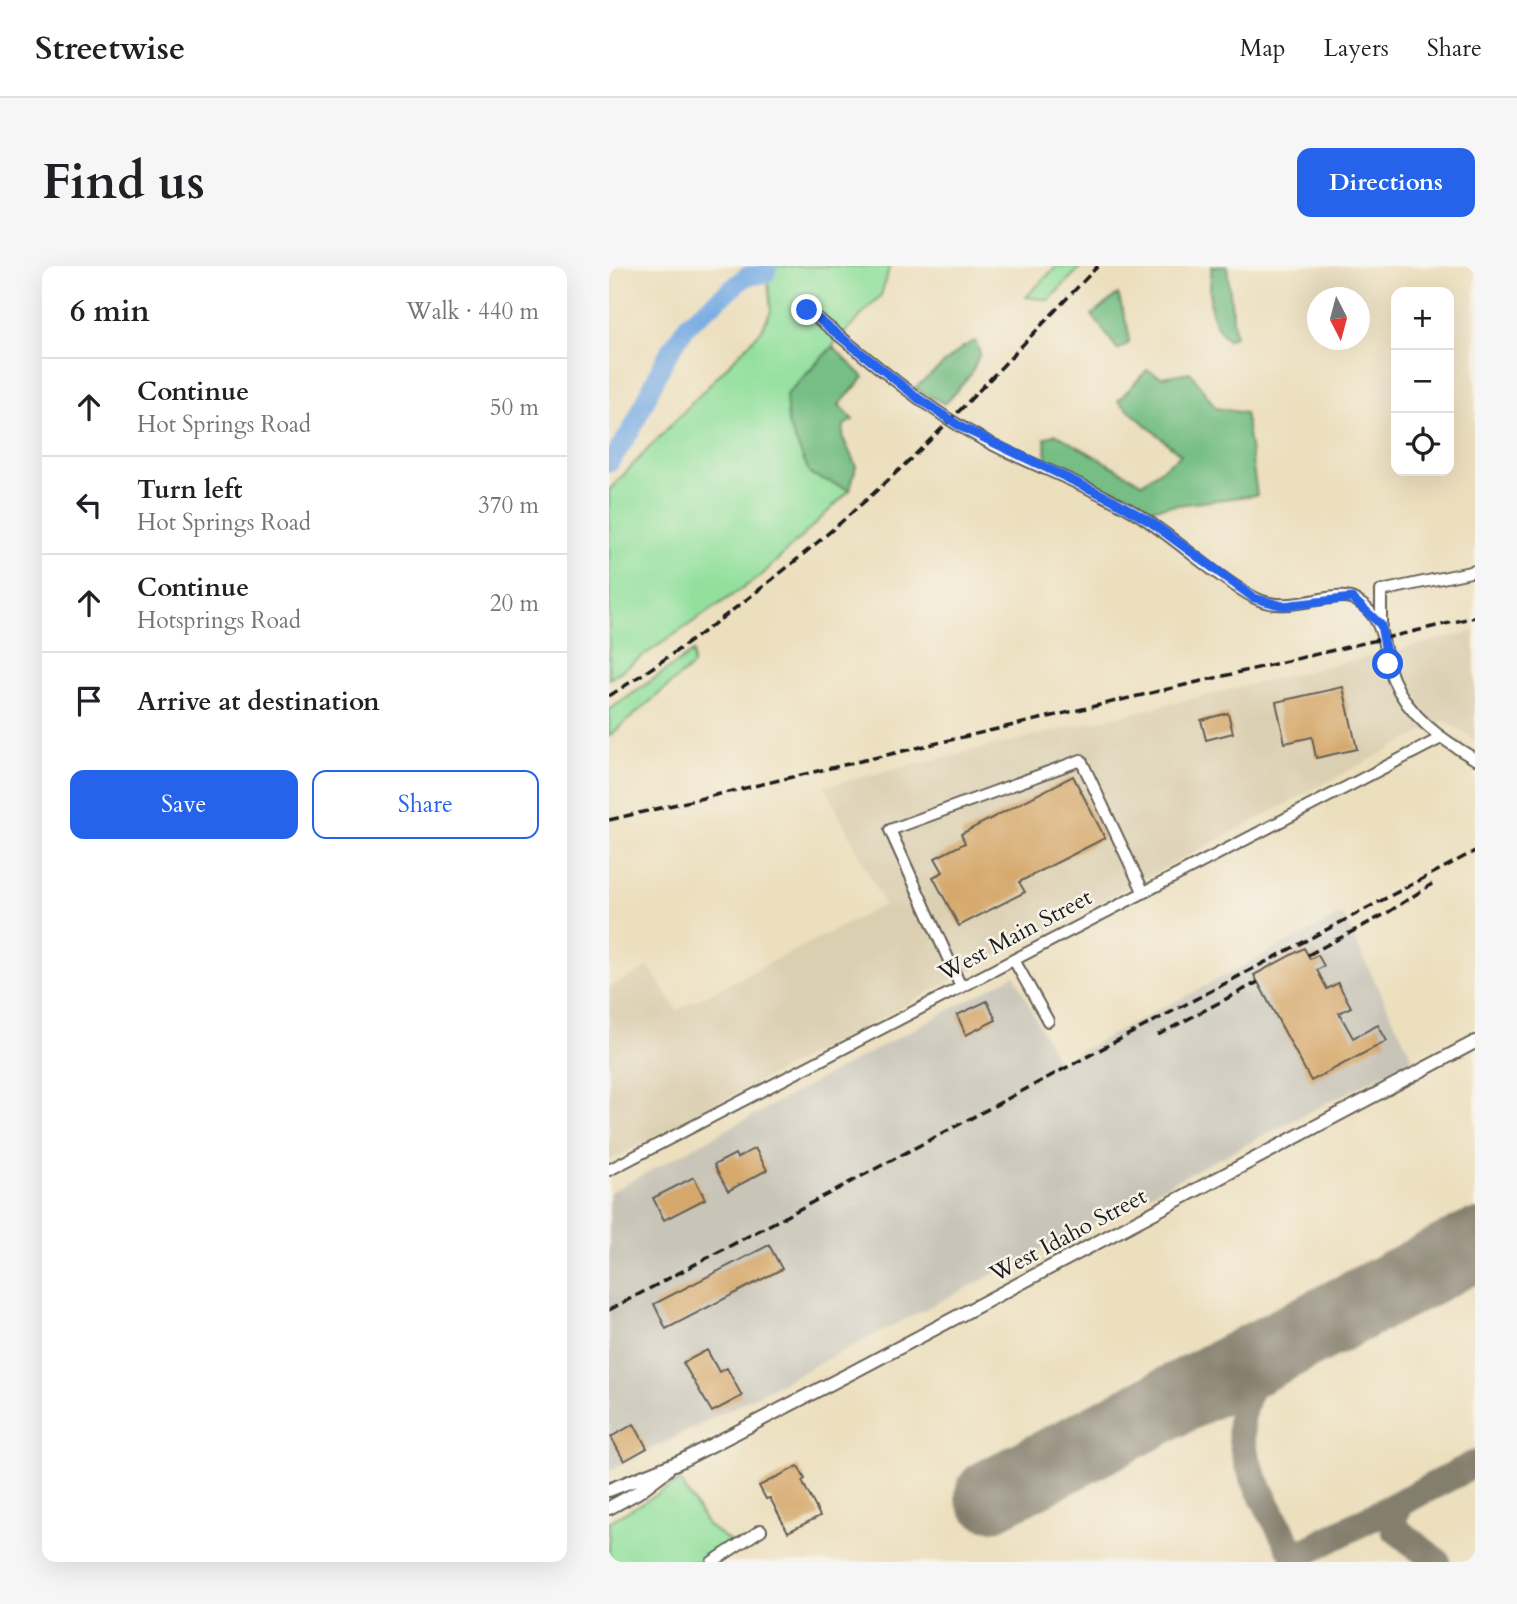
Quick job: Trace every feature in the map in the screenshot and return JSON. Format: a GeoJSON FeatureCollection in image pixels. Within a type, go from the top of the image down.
{"type":"FeatureCollection","features":[{"type":"Feature","properties":{"kind":"main road","name":"West Idaho Street"},"geometry":{"type":"LineString","coordinates":[[609,1490],[679,1462],[1475,1042]]}},
{"type":"Feature","properties":{"kind":"main road","name":"West Idaho Street"},"geometry":{"type":"LineString","coordinates":[[609,1510],[679,1462]]}},
{"type":"Feature","properties":{"kind":"street"},"geometry":{"type":"LineString","coordinates":[[807,310],[919,399],[961,427],[1113,500],[1152,523],[1254,598],[1283,606],[1352,598],[1381,625]]}},
{"type":"Feature","properties":{"kind":"street"},"geometry":{"type":"LineString","coordinates":[[1475,571],[1381,591],[1381,625],[1394,681],[1413,711],[1441,738],[1475,759]]}},
{"type":"Feature","properties":{"kind":"street","name":"West Main Street"},"geometry":{"type":"LineString","coordinates":[[609,1170],[1441,738]]}},
{"type":"Feature","properties":{"kind":"street"},"geometry":{"type":"LineString","coordinates":[[961,987],[890,830],[1081,760],[1143,891]]}},
{"type":"Feature","properties":{"kind":"street"},"geometry":{"type":"LineString","coordinates":[[1014,960],[1048,1021]]}},
{"type":"Feature","properties":{"kind":"street"},"geometry":{"type":"LineString","coordinates":[[712,1562],[761,1530]]}},
{"type":"Feature","properties":{"kind":"shaded area"},"geometry":{"type":"Polygon","coordinates":[[[1475,631],[1475,740],[1445,720],[609,1161],[609,988],[649,967],[677,1010],[884,905],[825,786],[1475,631]]]}},
{"type":"Feature","properties":{"kind":"shaded area"},"geometry":{"type":"Polygon","coordinates":[[[1342,914],[1413,1059],[609,1471],[609,1193],[1014,975],[1058,1063],[1342,914]]]}},
{"type":"Feature","properties":{"kind":"green space"},"geometry":{"type":"Polygon","coordinates":[[[777,266],[890,266],[881,295],[786,395],[810,474],[850,490],[762,575],[609,679],[609,490],[761,331],[771,311],[768,282],[777,266]]]}},
{"type":"Feature","properties":{"kind":"green space"},"geometry":{"type":"Polygon","coordinates":[[[1057,266],[1082,266],[1049,300],[1026,297],[1057,266]]]}},
{"type":"Feature","properties":{"kind":"green space"},"geometry":{"type":"Polygon","coordinates":[[[1212,266],[1227,266],[1235,336],[1227,340],[1215,323],[1210,306],[1212,266]]]}},
{"type":"Feature","properties":{"kind":"green space"},"geometry":{"type":"Polygon","coordinates":[[[1118,294],[1129,343],[1118,350],[1092,315],[1118,294]]]}},
{"type":"Feature","properties":{"kind":"green space"},"geometry":{"type":"Polygon","coordinates":[[[975,341],[980,353],[971,374],[945,404],[915,388],[963,347],[975,341]]]}},
{"type":"Feature","properties":{"kind":"green space"},"geometry":{"type":"Polygon","coordinates":[[[833,347],[864,377],[839,405],[853,420],[844,425],[843,438],[856,466],[850,490],[810,474],[788,424],[786,395],[833,347]]]}},
{"type":"Feature","properties":{"kind":"green space"},"geometry":{"type":"Polygon","coordinates":[[[1147,370],[1162,377],[1190,372],[1216,408],[1245,413],[1257,495],[1146,509],[1047,461],[1045,438],[1056,434],[1142,483],[1181,455],[1118,401],[1147,370]]]}},
{"type":"Feature","properties":{"kind":"green space"},"geometry":{"type":"Polygon","coordinates":[[[693,652],[693,665],[609,736],[609,710],[693,652]]]}},
{"type":"Feature","properties":{"kind":"green space"},"geometry":{"type":"Polygon","coordinates":[[[680,1481],[707,1525],[732,1543],[703,1562],[609,1562],[609,1522],[680,1481]]]}},
{"type":"Feature","properties":{"kind":"building"},"geometry":{"type":"Polygon","coordinates":[[[1343,687],[1357,749],[1316,758],[1312,737],[1285,743],[1276,702],[1343,687]]]}},
{"type":"Feature","properties":{"kind":"building"},"geometry":{"type":"Polygon","coordinates":[[[1228,713],[1233,733],[1206,740],[1201,720],[1228,713]]]}},
{"type":"Feature","properties":{"kind":"building"},"geometry":{"type":"Polygon","coordinates":[[[1073,776],[1105,838],[1019,882],[1025,892],[959,926],[933,877],[943,872],[935,858],[965,843],[961,834],[1073,776]]]}},
{"type":"Feature","properties":{"kind":"building"},"geometry":{"type":"Polygon","coordinates":[[[1304,948],[1310,959],[1318,955],[1324,966],[1317,970],[1327,989],[1338,983],[1351,1007],[1339,1013],[1353,1038],[1378,1025],[1387,1041],[1311,1081],[1254,975],[1304,948]]]}},
{"type":"Feature","properties":{"kind":"building"},"geometry":{"type":"Polygon","coordinates":[[[987,1001],[996,1020],[966,1035],[957,1015],[987,1001]]]}},
{"type":"Feature","properties":{"kind":"building"},"geometry":{"type":"Polygon","coordinates":[[[755,1148],[767,1170],[728,1191],[714,1165],[735,1154],[737,1158],[755,1148]]]}},
{"type":"Feature","properties":{"kind":"building"},"geometry":{"type":"Polygon","coordinates":[[[694,1177],[705,1199],[664,1220],[653,1198],[694,1177]]]}},
{"type":"Feature","properties":{"kind":"building"},"geometry":{"type":"Polygon","coordinates":[[[769,1245],[782,1269],[666,1329],[654,1304],[769,1245]]]}},
{"type":"Feature","properties":{"kind":"building"},"geometry":{"type":"Polygon","coordinates":[[[707,1350],[719,1372],[727,1368],[742,1396],[712,1412],[683,1363],[707,1350]]]}},
{"type":"Feature","properties":{"kind":"building"},"geometry":{"type":"Polygon","coordinates":[[[634,1424],[647,1448],[624,1461],[611,1437],[634,1424]]]}},
{"type":"Feature","properties":{"kind":"building"},"geometry":{"type":"Polygon","coordinates":[[[798,1466],[805,1479],[802,1481],[820,1516],[788,1532],[770,1498],[766,1499],[759,1486],[798,1466]]]}},
{"type":"Feature","properties":{"kind":"waterway"},"geometry":{"type":"LineString","coordinates":[[609,463],[631,431],[665,359],[688,324],[747,276],[765,274],[768,266]]}},
{"type":"Feature","properties":{"kind":"taxiway"},"geometry":{"type":"LineString","coordinates":[[1303,1335],[1270,1362],[1251,1388],[1242,1413],[1242,1440],[1249,1467],[1295,1557],[1475,1464]]}},
{"type":"Feature","properties":{"kind":"taxiway"},"geometry":{"type":"LineString","coordinates":[[1401,1503],[1393,1517],[1395,1529],[1437,1562]]}},
{"type":"Feature","properties":{"kind":"runway"},"geometry":{"type":"LineString","coordinates":[[991,1495],[1475,1245]]}},
{"type":"Feature","properties":{"kind":"railway"},"geometry":{"type":"LineString","coordinates":[[609,696],[717,621],[787,568],[886,482],[941,430],[1098,266]]}},
{"type":"Feature","properties":{"kind":"railway"},"geometry":{"type":"LineString","coordinates":[[609,820],[1475,617]]}},
{"type":"Feature","properties":{"kind":"railway"},"geometry":{"type":"LineString","coordinates":[[609,1310],[1475,851]]}},
{"type":"Feature","properties":{"kind":"railway"},"geometry":{"type":"LineString","coordinates":[[1308,955],[1387,913],[1432,884]]}},
{"type":"Feature","properties":{"kind":"railway"},"geometry":{"type":"LineString","coordinates":[[1158,1035],[1258,982]]}},
{"type":"Feature","properties":{"kind":"route"},"geometry":{"type":"LineString","coordinates":[[807,310],[919,399],[961,427],[1113,500],[1152,523],[1254,598],[1283,606],[1344,596],[1361,603],[1381,625],[1388,664]]}}]}
